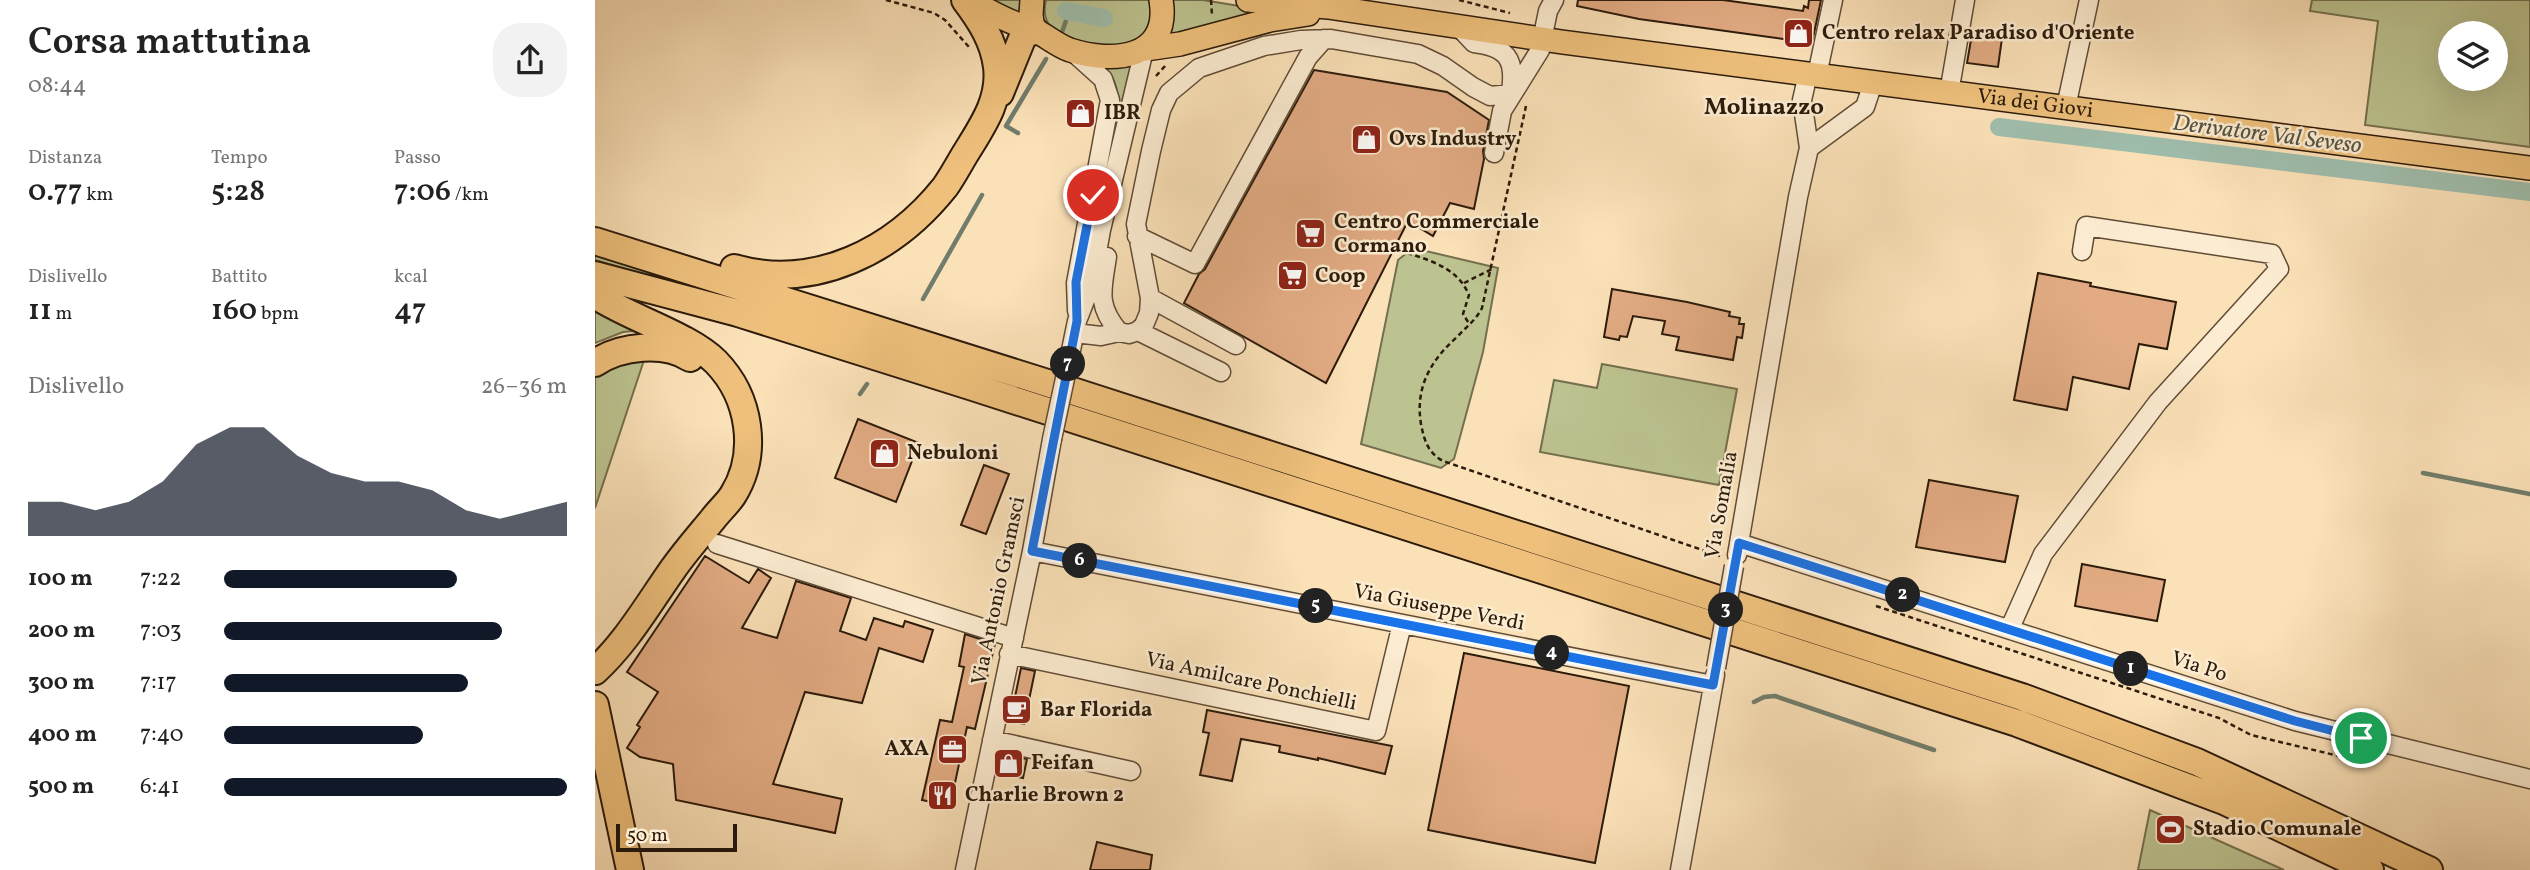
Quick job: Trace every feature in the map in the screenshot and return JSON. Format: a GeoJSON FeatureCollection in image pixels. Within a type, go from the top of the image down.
{"type":"FeatureCollection","features":[{"type":"Feature","properties":{"kind":"highway"},"geometry":{"type":"LineString","coordinates":[[966,0],[981,21],[992,46],[997,69],[992,111]]}},
{"type":"Feature","properties":{"kind":"highway"},"geometry":{"type":"LineString","coordinates":[[602,243],[667,252],[766,275],[808,273],[839,266],[868,253],[898,234],[946,186],[992,111],[1012,68],[1020,40],[1024,34],[1034,30]]}},
{"type":"Feature","properties":{"kind":"highway"},"geometry":{"type":"LineString","coordinates":[[602,243],[1060,387],[2022,697],[2197,762],[2429,870]]}},
{"type":"Feature","properties":{"kind":"highway"},"geometry":{"type":"LineString","coordinates":[[595,275],[738,313],[2017,723],[2224,801],[2370,870]]}},
{"type":"Feature","properties":{"kind":"highway"},"geometry":{"type":"LineString","coordinates":[[595,295],[692,345],[715,360],[743,404],[748,429],[748,456],[733,495],[688,548],[627,635],[595,671]]}},
{"type":"Feature","properties":{"kind":"highway"},"geometry":{"type":"LineString","coordinates":[[595,363],[625,350],[666,349],[685,355],[706,369],[720,385],[732,406],[737,430],[737,452],[723,486],[688,548]]}},
{"type":"Feature","properties":{"kind":"highway"},"geometry":{"type":"LineString","coordinates":[[595,705],[630,870]]}},
{"type":"Feature","properties":{"kind":"highway"},"geometry":{"type":"LineString","coordinates":[[595,758],[619,870]]}},
{"type":"Feature","properties":{"kind":"main road"},"geometry":{"type":"LineString","coordinates":[[966,0],[1015,24],[1034,30],[1053,43],[1072,51]]}},
{"type":"Feature","properties":{"kind":"main road"},"geometry":{"type":"LineString","coordinates":[[1033,0],[1031,15],[1034,30]]}},
{"type":"Feature","properties":{"kind":"main road"},"geometry":{"type":"LineString","coordinates":[[1145,50],[1159,31],[1162,20],[1161,0]]}},
{"type":"Feature","properties":{"kind":"main road","name":"Via dei Giovi"},"geometry":{"type":"LineString","coordinates":[[1248,0],[1370,12],[1542,39],[2530,168]]}},
{"type":"Feature","properties":{"kind":"main road","name":"Via dei Giovi"},"geometry":{"type":"LineString","coordinates":[[1072,51],[1117,55],[1180,44],[1296,15],[1370,12]]}},
{"type":"Feature","properties":{"kind":"street","name":"Via Somalia"},"geometry":{"type":"LineString","coordinates":[[1680,870],[1808,148],[1802,100],[1813,74],[1833,0]]}},
{"type":"Feature","properties":{"kind":"street"},"geometry":{"type":"LineString","coordinates":[[1949,93],[1965,0]]}},
{"type":"Feature","properties":{"kind":"street"},"geometry":{"type":"LineString","coordinates":[[2066,107],[2089,0]]}},
{"type":"Feature","properties":{"kind":"street"},"geometry":{"type":"LineString","coordinates":[[1494,153],[1502,111],[1539,50],[1543,5]]}},
{"type":"Feature","properties":{"kind":"street"},"geometry":{"type":"LineString","coordinates":[[1458,26],[1474,43],[1494,45],[1505,52],[1513,75],[1511,94]]}},
{"type":"Feature","properties":{"kind":"street"},"geometry":{"type":"LineString","coordinates":[[1076,327],[1101,336],[1119,332],[1129,334],[1144,325],[1149,313],[1150,298],[1136,224],[1151,151],[1161,110],[1169,93],[1199,68],[1264,46],[1324,39],[1418,54],[1443,66],[1490,96],[1511,94]]}},
{"type":"Feature","properties":{"kind":"street"},"geometry":{"type":"LineString","coordinates":[[1137,236],[1195,264],[1308,57],[1324,39]]}},
{"type":"Feature","properties":{"kind":"street","name":"Via Antonio Gramsci"},"geometry":{"type":"LineString","coordinates":[[1134,92],[1156,61],[1180,44]]}},
{"type":"Feature","properties":{"kind":"street","name":"Via Antonio Gramsci"},"geometry":{"type":"LineString","coordinates":[[965,870],[1076,327],[1091,285],[1145,50]]}},
{"type":"Feature","properties":{"kind":"street","name":"Via Antonio Gramsci"},"geometry":{"type":"LineString","coordinates":[[1072,51],[1097,72],[1107,89],[1109,100],[1076,282],[1076,327]]}},
{"type":"Feature","properties":{"kind":"street"},"geometry":{"type":"LineString","coordinates":[[1808,148],[1865,107],[1873,83]]}},
{"type":"Feature","properties":{"kind":"street"},"geometry":{"type":"LineString","coordinates":[[1110,198],[1114,218],[1102,304],[1107,319],[1119,332]]}},
{"type":"Feature","properties":{"kind":"street"},"geometry":{"type":"LineString","coordinates":[[2010,628],[2043,554],[2051,543],[2158,402],[2279,269],[2272,254],[2086,226],[2082,251]]}},
{"type":"Feature","properties":{"kind":"street"},"geometry":{"type":"LineString","coordinates":[[1150,298],[1236,345]]}},
{"type":"Feature","properties":{"kind":"street"},"geometry":{"type":"LineString","coordinates":[[1138,331],[1221,372]]}},
{"type":"Feature","properties":{"kind":"street","name":"Via Po"},"geometry":{"type":"LineString","coordinates":[[1739,543],[2295,721],[2530,779]]}},
{"type":"Feature","properties":{"kind":"street"},"geometry":{"type":"LineString","coordinates":[[717,544],[1011,646]]}},
{"type":"Feature","properties":{"kind":"street","name":"Via Giuseppe Verdi"},"geometry":{"type":"LineString","coordinates":[[1032,551],[1402,624],[1714,676]]}},
{"type":"Feature","properties":{"kind":"street","name":"Via Amilcare Ponchielli"},"geometry":{"type":"LineString","coordinates":[[1011,646],[1376,731],[1402,624]]}},
{"type":"Feature","properties":{"kind":"street"},"geometry":{"type":"LineString","coordinates":[[992,740],[1131,771]]}},
{"type":"Feature","properties":{"kind":"path"},"geometry":{"type":"LineString","coordinates":[[886,0],[934,13],[945,20],[967,46],[973,49]]}},
{"type":"Feature","properties":{"kind":"path"},"geometry":{"type":"LineString","coordinates":[[1459,0],[1530,18],[1543,5]]}},
{"type":"Feature","properties":{"kind":"path"},"geometry":{"type":"LineString","coordinates":[[1526,106],[1482,308],[1470,325],[1434,360],[1423,385],[1419,407],[1423,436],[1428,449],[1435,456],[1718,555]]}},
{"type":"Feature","properties":{"kind":"path"},"geometry":{"type":"LineString","coordinates":[[1407,253],[1445,267],[1463,283],[1469,295],[1463,314],[1470,325]]}},
{"type":"Feature","properties":{"kind":"path"},"geometry":{"type":"LineString","coordinates":[[1463,283],[1492,269]]}},
{"type":"Feature","properties":{"kind":"green space"},"geometry":{"type":"Polygon","coordinates":[[[989,0],[1022,0],[1018,14],[989,0]]]}},
{"type":"Feature","properties":{"kind":"green space"},"geometry":{"type":"Polygon","coordinates":[[[1046,0],[1150,0],[1152,18],[1137,43],[1092,44],[1062,36],[1051,27],[1045,16],[1046,0]]]}},
{"type":"Feature","properties":{"kind":"green space"},"geometry":{"type":"Polygon","coordinates":[[[1172,0],[1203,0],[1251,8],[1253,14],[1166,39],[1171,29],[1172,0]]]}},
{"type":"Feature","properties":{"kind":"green space"},"geometry":{"type":"Polygon","coordinates":[[[2312,0],[2530,0],[2530,147],[2365,125],[2378,21],[2310,11],[2312,0]]]}},
{"type":"Feature","properties":{"kind":"green space"},"geometry":{"type":"Polygon","coordinates":[[[1108,64],[1132,65],[1134,69],[1120,113],[1110,163],[1106,162],[1118,100],[1117,89],[1105,68],[1108,64]]]}},
{"type":"Feature","properties":{"kind":"green space"},"geometry":{"type":"Polygon","coordinates":[[[1413,248],[1498,268],[1483,352],[1454,459],[1441,468],[1361,444],[1398,260],[1413,248]]]}},
{"type":"Feature","properties":{"kind":"green space"},"geometry":{"type":"Polygon","coordinates":[[[595,253],[833,331],[595,260],[595,253]]]}},
{"type":"Feature","properties":{"kind":"green space"},"geometry":{"type":"Polygon","coordinates":[[[595,305],[645,330],[623,332],[595,343],[595,305]]]}},
{"type":"Feature","properties":{"kind":"green space"},"geometry":{"type":"Polygon","coordinates":[[[648,348],[595,508],[595,363],[648,348]]]}},
{"type":"Feature","properties":{"kind":"green space"},"geometry":{"type":"Polygon","coordinates":[[[1602,364],[1737,389],[1719,485],[1540,452],[1554,380],[1597,388],[1602,364]]]}},
{"type":"Feature","properties":{"kind":"green space","name":"Stadio Comunale"},"geometry":{"type":"Polygon","coordinates":[[[2150,810],[2284,870],[2138,870],[2150,810]]]}},
{"type":"Feature","properties":{"kind":"building"},"geometry":{"type":"Polygon","coordinates":[[[1578,0],[1723,0],[1803,11],[1804,6],[1808,8],[1809,0],[1821,0],[1812,43],[1639,19],[1577,6],[1578,0]]]}},
{"type":"Feature","properties":{"kind":"building"},"geometry":{"type":"Polygon","coordinates":[[[1972,34],[2002,38],[1998,67],[1967,63],[1972,34]]]}},
{"type":"Feature","properties":{"kind":"building","name":"Centro Commerciale Cormano"},"geometry":{"type":"Polygon","coordinates":[[[1314,70],[1447,92],[1489,120],[1474,209],[1450,203],[1433,236],[1408,221],[1326,383],[1184,303],[1314,70]]]}},
{"type":"Feature","properties":{"kind":"building"},"geometry":{"type":"Polygon","coordinates":[[[2038,273],[2176,302],[2167,349],[2139,344],[2129,389],[2073,377],[2067,410],[2014,400],[2038,273]]]}},
{"type":"Feature","properties":{"kind":"building"},"geometry":{"type":"Polygon","coordinates":[[[1612,289],[1730,312],[1729,316],[1740,318],[1739,324],[1744,324],[1742,338],[1737,337],[1733,360],[1676,350],[1679,337],[1662,334],[1665,321],[1633,316],[1627,337],[1620,336],[1619,340],[1604,337],[1612,289]]]}},
{"type":"Feature","properties":{"kind":"building"},"geometry":{"type":"Polygon","coordinates":[[[858,419],[919,443],[896,502],[835,478],[858,419]]]}},
{"type":"Feature","properties":{"kind":"building"},"geometry":{"type":"Polygon","coordinates":[[[984,465],[1009,474],[986,534],[961,525],[984,465]]]}},
{"type":"Feature","properties":{"kind":"building"},"geometry":{"type":"Polygon","coordinates":[[[1929,480],[2018,496],[2005,562],[1916,547],[1929,480]]]}},
{"type":"Feature","properties":{"kind":"building"},"geometry":{"type":"Polygon","coordinates":[[[705,556],[749,583],[758,569],[771,578],[742,628],[777,638],[796,581],[851,598],[840,631],[866,640],[874,618],[903,627],[905,621],[933,630],[923,662],[879,648],[862,703],[805,692],[773,784],[842,799],[835,833],[676,800],[673,764],[640,757],[627,748],[640,727],[637,725],[658,692],[627,672],[705,556]]]}},
{"type":"Feature","properties":{"kind":"building"},"geometry":{"type":"Polygon","coordinates":[[[2082,564],[2165,580],[2157,621],[2075,606],[2082,564]]]}},
{"type":"Feature","properties":{"kind":"building"},"geometry":{"type":"Polygon","coordinates":[[[965,634],[995,644],[975,729],[967,727],[950,806],[922,800],[940,720],[952,722],[964,667],[959,666],[965,634]]]}},
{"type":"Feature","properties":{"kind":"building"},"geometry":{"type":"Polygon","coordinates":[[[1464,653],[1629,686],[1595,863],[1428,830],[1464,653]]]}},
{"type":"Feature","properties":{"kind":"building"},"geometry":{"type":"Polygon","coordinates":[[[1021,668],[1035,671],[1024,724],[1010,721],[1021,668]]]}},
{"type":"Feature","properties":{"kind":"building"},"geometry":{"type":"Polygon","coordinates":[[[1207,710],[1392,746],[1385,774],[1279,752],[1280,746],[1241,739],[1232,781],[1200,775],[1209,733],[1203,732],[1207,710]]]}},
{"type":"Feature","properties":{"kind":"building"},"geometry":{"type":"Polygon","coordinates":[[[1004,754],[1027,759],[1023,778],[1000,773],[1004,754]]]}},
{"type":"Feature","properties":{"kind":"building"},"geometry":{"type":"Polygon","coordinates":[[[1097,842],[1152,855],[1150,870],[1090,870],[1097,842]]]}},
{"type":"Feature","properties":{"kind":"waterway","name":"Derivatore Val Seveso"},"geometry":{"type":"LineString","coordinates":[[1066,11],[1104,18]]}},
{"type":"Feature","properties":{"kind":"waterway"},"geometry":{"type":"LineString","coordinates":[[1062,32],[1069,12]]}},
{"type":"Feature","properties":{"kind":"waterway"},"geometry":{"type":"LineString","coordinates":[[1018,133],[1006,126],[1046,59]]}},
{"type":"Feature","properties":{"kind":"waterway","name":"Derivatore Val Seveso"},"geometry":{"type":"LineString","coordinates":[[1999,127],[2530,192]]}},
{"type":"Feature","properties":{"kind":"waterway"},"geometry":{"type":"LineString","coordinates":[[923,299],[982,195]]}},
{"type":"Feature","properties":{"kind":"waterway"},"geometry":{"type":"LineString","coordinates":[[860,394],[867,384]]}},
{"type":"Feature","properties":{"kind":"waterway"},"geometry":{"type":"LineString","coordinates":[[2423,473],[2530,494]]}},
{"type":"Feature","properties":{"kind":"waterway"},"geometry":{"type":"LineString","coordinates":[[1754,702],[1775,696],[1934,750]]}},
{"type":"Feature","properties":{"kind":"place","name":"Centro relax Paradiso d'Oriente"},"geometry":{"type":"Point","coordinates":[1799,33]}},
{"type":"Feature","properties":{"kind":"place","name":"IBR"},"geometry":{"type":"Point","coordinates":[1081,113]}},
{"type":"Feature","properties":{"kind":"place","name":"Ovs Industry"},"geometry":{"type":"Point","coordinates":[1366,139]}},
{"type":"Feature","properties":{"kind":"place","name":"Centro Commerciale Cormano"},"geometry":{"type":"Point","coordinates":[1311,234]}},
{"type":"Feature","properties":{"kind":"place","name":"Coop"},"geometry":{"type":"Point","coordinates":[1292,276]}},
{"type":"Feature","properties":{"kind":"place","name":"Nebuloni"},"geometry":{"type":"Point","coordinates":[884,453]}},
{"type":"Feature","properties":{"kind":"place","name":"Bar Florida"},"geometry":{"type":"Point","coordinates":[1017,710]}},
{"type":"Feature","properties":{"kind":"place","name":"AXA"},"geometry":{"type":"Point","coordinates":[952,749]}},
{"type":"Feature","properties":{"kind":"place","name":"Feifan"},"geometry":{"type":"Point","coordinates":[1008,763]}},
{"type":"Feature","properties":{"kind":"place","name":"Charlie Brown 2"},"geometry":{"type":"Point","coordinates":[942,795]}},
{"type":"Feature","properties":{"kind":"place","name":"Stadio Comunale"},"geometry":{"type":"Point","coordinates":[2170,829]}},
{"type":"Feature","properties":{"kind":"district","name":"Molinazzo"},"geometry":{"type":"Point","coordinates":[1764,108]}},
{"type":"Feature","properties":{"kind":"route"},"geometry":{"type":"LineString","coordinates":[[1093,195],[1076,282],[1077,321],[1032,551],[1713,685],[1739,543],[2295,721],[2361,738]]}}]}
